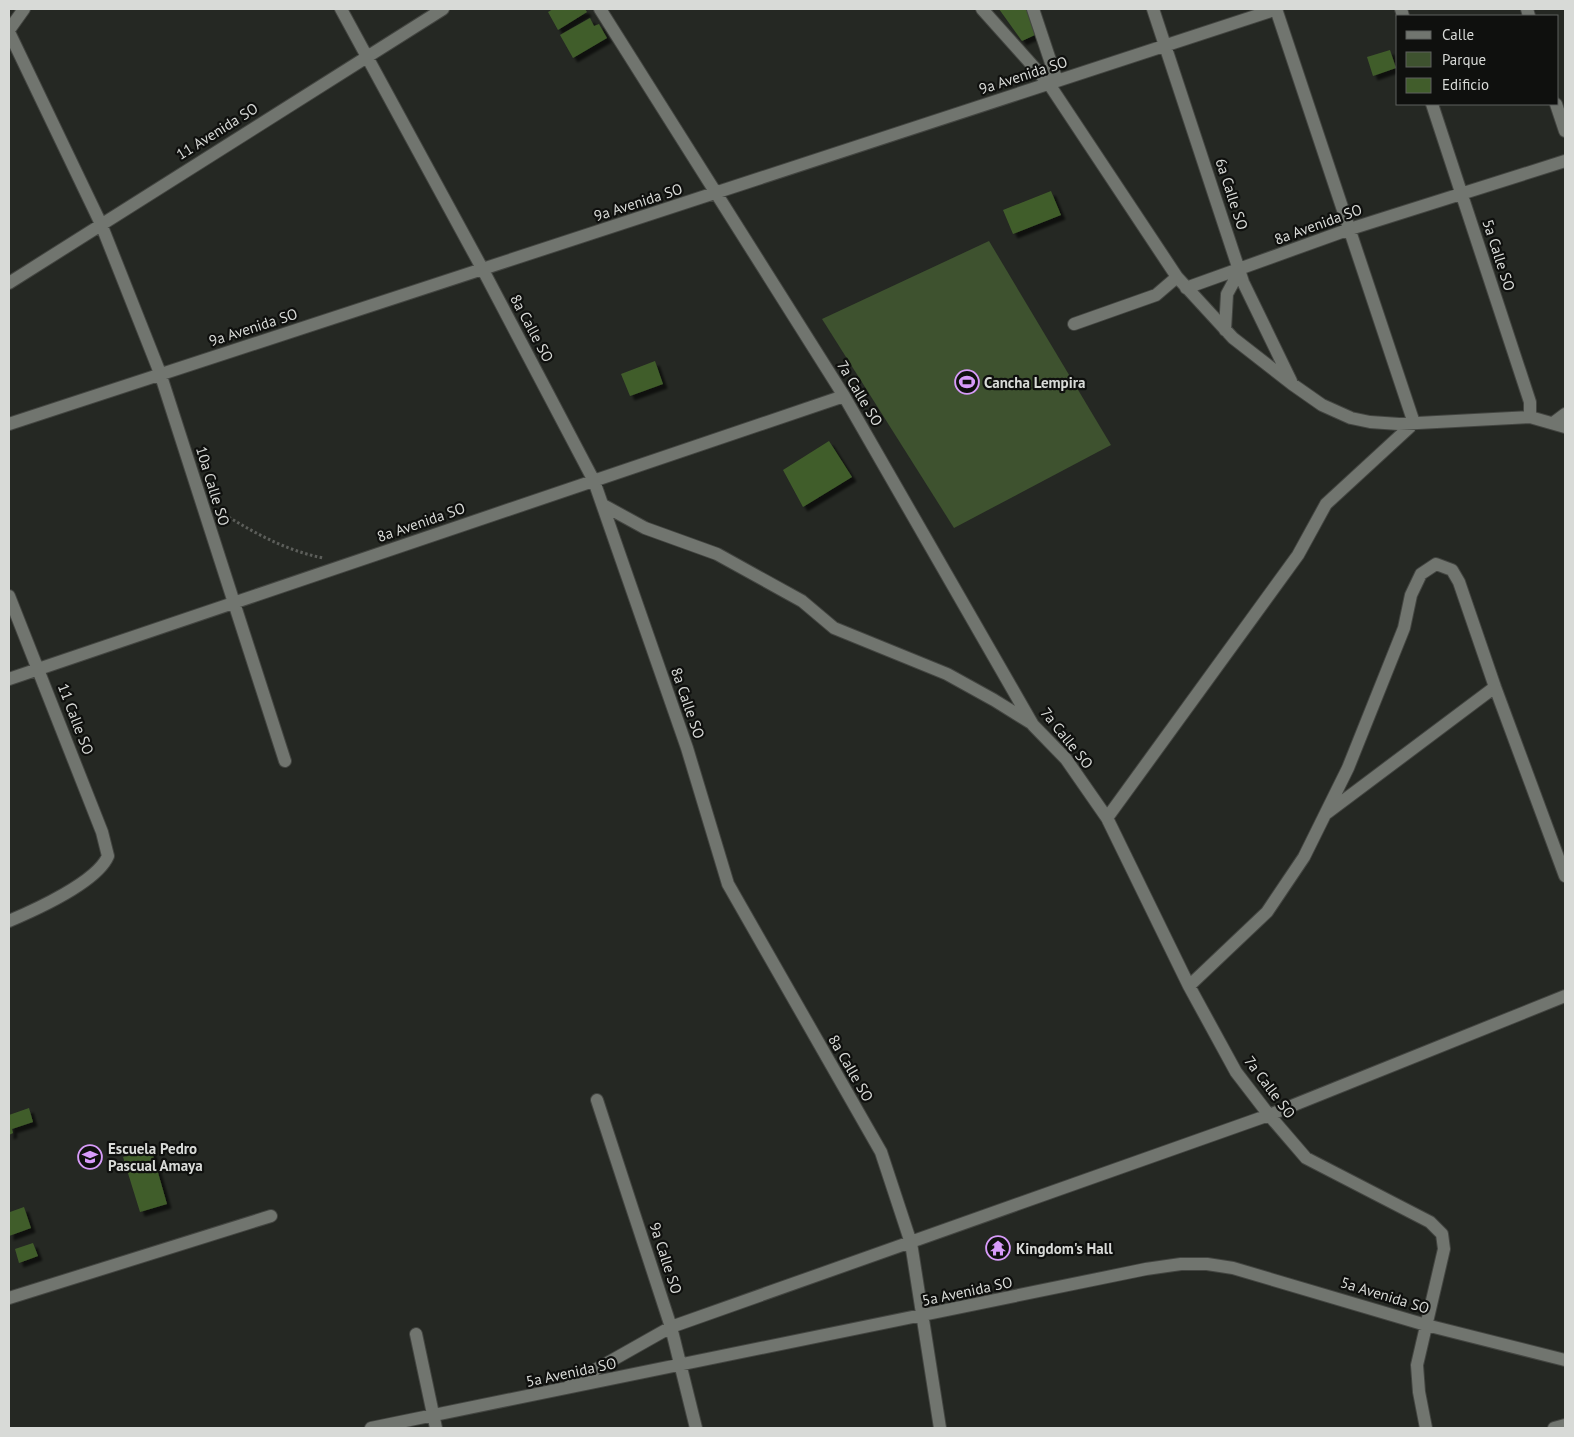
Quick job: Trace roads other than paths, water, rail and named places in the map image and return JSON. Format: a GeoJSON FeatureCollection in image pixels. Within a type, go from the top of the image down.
{"type":"FeatureCollection","features":[{"type":"Feature","properties":{"kind":"street"},"geometry":{"type":"LineString","coordinates":[[9,31],[24,9]]}},
{"type":"Feature","properties":{"kind":"street","name":"8a Calle SO"},"geometry":{"type":"LineString","coordinates":[[341,9],[483,270],[594,481],[687,748],[728,884],[881,1152],[911,1243],[940,1428]]}},
{"type":"Feature","properties":{"kind":"street","name":"11 Avenida SO"},"geometry":{"type":"LineString","coordinates":[[9,283],[443,9]]}},
{"type":"Feature","properties":{"kind":"street","name":"7a Calle SO"},"geometry":{"type":"LineString","coordinates":[[600,9],[844,396],[1033,725],[1066,759],[1107,818],[1189,986],[1236,1072],[1269,1115],[1306,1158],[1430,1222],[1442,1234],[1444,1249],[1417,1365],[1418,1392],[1426,1428]]}},
{"type":"Feature","properties":{"kind":"street"},"geometry":{"type":"LineString","coordinates":[[982,9],[1053,82],[1177,277],[1186,288],[1225,330],[1292,384],[1322,405],[1350,418],[1370,422],[1414,424],[1530,417],[1565,427]]}},
{"type":"Feature","properties":{"kind":"street"},"geometry":{"type":"LineString","coordinates":[[1033,9],[1053,82]]}},
{"type":"Feature","properties":{"kind":"street","name":"6a Calle SO"},"geometry":{"type":"LineString","coordinates":[[1154,9],[1243,282],[1292,384]]}},
{"type":"Feature","properties":{"kind":"street"},"geometry":{"type":"LineString","coordinates":[[1276,9],[1414,424]]}},
{"type":"Feature","properties":{"kind":"street","name":"9a Avenida SO"},"geometry":{"type":"LineString","coordinates":[[9,424],[1276,9]]}},
{"type":"Feature","properties":{"kind":"street","name":"10a Calle SO"},"geometry":{"type":"LineString","coordinates":[[9,31],[101,224],[160,373],[285,761]]}},
{"type":"Feature","properties":{"kind":"street","name":"5a Calle SO"},"geometry":{"type":"LineString","coordinates":[[1432,105],[1530,402],[1530,417]]}},
{"type":"Feature","properties":{"kind":"street"},"geometry":{"type":"LineString","coordinates":[[1556,105],[1565,132]]}},
{"type":"Feature","properties":{"kind":"street","name":"8a Avenida SO"},"geometry":{"type":"LineString","coordinates":[[1186,288],[1350,229],[1565,160]]}},
{"type":"Feature","properties":{"kind":"street"},"geometry":{"type":"LineString","coordinates":[[1225,330],[1227,294],[1240,270]]}},
{"type":"Feature","properties":{"kind":"street"},"geometry":{"type":"LineString","coordinates":[[1074,324],[1156,295],[1177,277]]}},
{"type":"Feature","properties":{"kind":"street","name":"8a Avenida SO"},"geometry":{"type":"LineString","coordinates":[[9,679],[844,396]]}},
{"type":"Feature","properties":{"kind":"street"},"geometry":{"type":"LineString","coordinates":[[1553,423],[1565,414]]}},
{"type":"Feature","properties":{"kind":"street"},"geometry":{"type":"LineString","coordinates":[[1107,818],[1298,554],[1326,504],[1414,424]]}},
{"type":"Feature","properties":{"kind":"street"},"geometry":{"type":"LineString","coordinates":[[603,505],[645,528],[717,554],[802,601],[834,628],[947,674],[994,700],[1033,725]]}},
{"type":"Feature","properties":{"kind":"street"},"geometry":{"type":"LineString","coordinates":[[1189,986],[1267,912],[1304,857],[1348,768],[1400,636],[1411,595],[1421,574],[1436,564],[1452,570],[1459,582],[1495,687],[1565,876]]}},
{"type":"Feature","properties":{"kind":"street","name":"11 Calle SO"},"geometry":{"type":"LineString","coordinates":[[9,596],[102,832],[108,856],[104,864],[86,882],[9,921]]}},
{"type":"Feature","properties":{"kind":"street"},"geometry":{"type":"LineString","coordinates":[[1325,814],[1495,687]]}},
{"type":"Feature","properties":{"kind":"street"},"geometry":{"type":"LineString","coordinates":[[560,1390],[671,1327],[1269,1115],[1565,996]]}},
{"type":"Feature","properties":{"kind":"street","name":"9a Calle SO"},"geometry":{"type":"LineString","coordinates":[[597,1100],[671,1327],[696,1428]]}},
{"type":"Feature","properties":{"kind":"street"},"geometry":{"type":"LineString","coordinates":[[9,1298],[272,1216]]}},
{"type":"Feature","properties":{"kind":"street","name":"5a Avenida SO"},"geometry":{"type":"LineString","coordinates":[[372,1428],[435,1422],[560,1390],[1146,1269],[1181,1264],[1207,1264],[1260,1274],[1426,1325],[1565,1360]]}},
{"type":"Feature","properties":{"kind":"street"},"geometry":{"type":"LineString","coordinates":[[416,1334],[435,1422]]}},
{"type":"Feature","properties":{"kind":"street"},"geometry":{"type":"LineString","coordinates":[[1554,1428],[1565,1424]]}},
{"type":"Feature","properties":{"kind":"place","name":"Cancha Lempira"},"geometry":{"type":"Point","coordinates":[967,382]}},
{"type":"Feature","properties":{"kind":"place","name":"Escuela Pedro Pascual Amaya"},"geometry":{"type":"Point","coordinates":[90,1157]}},
{"type":"Feature","properties":{"kind":"place","name":"Kingdom's Hall"},"geometry":{"type":"Point","coordinates":[998,1248]}}]}
